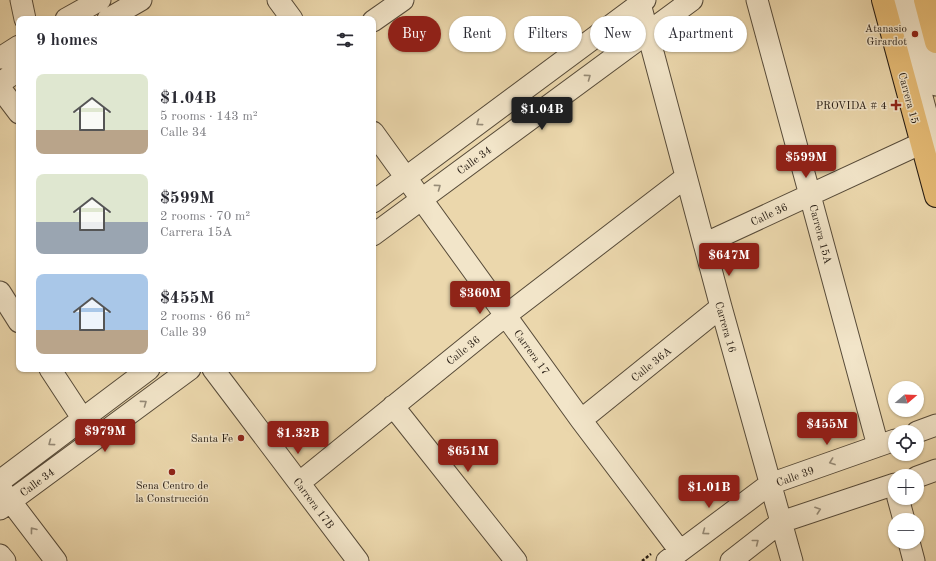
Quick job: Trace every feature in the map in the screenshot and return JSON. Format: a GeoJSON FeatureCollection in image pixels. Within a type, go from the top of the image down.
{"type":"FeatureCollection","features":[{"type":"Feature","properties":{"kind":"main road","name":"Carrera 15"},"geometry":{"type":"LineString","coordinates":[[882,0],[929,146],[936,196]]}},
{"type":"Feature","properties":{"kind":"main road"},"geometry":{"type":"LineString","coordinates":[[926,6],[936,42]]}},
{"type":"Feature","properties":{"kind":"street"},"geometry":{"type":"LineString","coordinates":[[21,0],[24,16]]}},
{"type":"Feature","properties":{"kind":"street"},"geometry":{"type":"LineString","coordinates":[[71,16],[100,0]]}},
{"type":"Feature","properties":{"kind":"street"},"geometry":{"type":"LineString","coordinates":[[121,16],[141,0]]}},
{"type":"Feature","properties":{"kind":"street"},"geometry":{"type":"LineString","coordinates":[[278,0],[290,16]]}},
{"type":"Feature","properties":{"kind":"street"},"geometry":{"type":"LineString","coordinates":[[376,19],[403,0]]}},
{"type":"Feature","properties":{"kind":"street","name":"Calle 34"},"geometry":{"type":"LineString","coordinates":[[376,233],[692,0]]}},
{"type":"Feature","properties":{"kind":"street","name":"Carrera 15A"},"geometry":{"type":"LineString","coordinates":[[757,0],[810,195],[886,443]]}},
{"type":"Feature","properties":{"kind":"street"},"geometry":{"type":"LineString","coordinates":[[896,0],[929,146]]}},
{"type":"Feature","properties":{"kind":"street"},"geometry":{"type":"LineString","coordinates":[[376,200],[641,1]]}},
{"type":"Feature","properties":{"kind":"street","name":"Carrera 16"},"geometry":{"type":"LineString","coordinates":[[641,1],[647,33],[721,307],[792,561]]}},
{"type":"Feature","properties":{"kind":"street"},"geometry":{"type":"LineString","coordinates":[[926,6],[936,85]]}},
{"type":"Feature","properties":{"kind":"street"},"geometry":{"type":"LineString","coordinates":[[0,58],[16,48]]}},
{"type":"Feature","properties":{"kind":"street"},"geometry":{"type":"LineString","coordinates":[[0,82],[16,72]]}},
{"type":"Feature","properties":{"kind":"street"},"geometry":{"type":"LineString","coordinates":[[0,88],[16,109]]}},
{"type":"Feature","properties":{"kind":"street","name":"Carrera 17"},"geometry":{"type":"LineString","coordinates":[[376,136],[581,420],[674,556]]}},
{"type":"Feature","properties":{"kind":"street","name":"Calle 36"},"geometry":{"type":"LineString","coordinates":[[704,244],[810,195],[929,146]]}},
{"type":"Feature","properties":{"kind":"street","name":"Calle 36"},"geometry":{"type":"LineString","coordinates":[[299,483],[505,316],[686,176]]}},
{"type":"Feature","properties":{"kind":"street"},"geometry":{"type":"LineString","coordinates":[[0,292],[16,317]]}},
{"type":"Feature","properties":{"kind":"street","name":"Calle 36A"},"geometry":{"type":"LineString","coordinates":[[581,420],[721,307]]}},
{"type":"Feature","properties":{"kind":"street"},"geometry":{"type":"LineString","coordinates":[[52,372],[96,439]]}},
{"type":"Feature","properties":{"kind":"street","name":"Calle 34"},"geometry":{"type":"LineString","coordinates":[[0,481],[145,372]]}},
{"type":"Feature","properties":{"kind":"street","name":"Calle 34"},"geometry":{"type":"LineString","coordinates":[[3,499],[96,439],[186,372]]}},
{"type":"Feature","properties":{"kind":"street","name":"Carrera 17B"},"geometry":{"type":"LineString","coordinates":[[214,372],[358,561]]}},
{"type":"Feature","properties":{"kind":"street"},"geometry":{"type":"LineString","coordinates":[[394,406],[516,561]]}},
{"type":"Feature","properties":{"kind":"street"},"geometry":{"type":"LineString","coordinates":[[924,429],[936,425]]}},
{"type":"Feature","properties":{"kind":"street","name":"Calle 39"},"geometry":{"type":"LineString","coordinates":[[674,556],[770,484],[886,443]]}},
{"type":"Feature","properties":{"kind":"street"},"geometry":{"type":"LineString","coordinates":[[924,474],[936,470]]}},
{"type":"Feature","properties":{"kind":"street"},"geometry":{"type":"LineString","coordinates":[[731,561],[781,522],[888,491]]}},
{"type":"Feature","properties":{"kind":"street"},"geometry":{"type":"LineString","coordinates":[[3,499],[56,561]]}},
{"type":"Feature","properties":{"kind":"street"},"geometry":{"type":"LineString","coordinates":[[911,549],[914,561]]}},
{"type":"Feature","properties":{"kind":"street"},"geometry":{"type":"LineString","coordinates":[[0,555],[5,561]]}},
{"type":"Feature","properties":{"kind":"place","name":"Atanasio Girardot"},"geometry":{"type":"Point","coordinates":[915,34]}},
{"type":"Feature","properties":{"kind":"place","name":"PROVIDA # 4"},"geometry":{"type":"Point","coordinates":[896,105]}},
{"type":"Feature","properties":{"kind":"place","name":"Santa Fe"},"geometry":{"type":"Point","coordinates":[241,438]}},
{"type":"Feature","properties":{"kind":"place","name":"Sena Centro de la Construcción"},"geometry":{"type":"Point","coordinates":[172,472]}}]}
